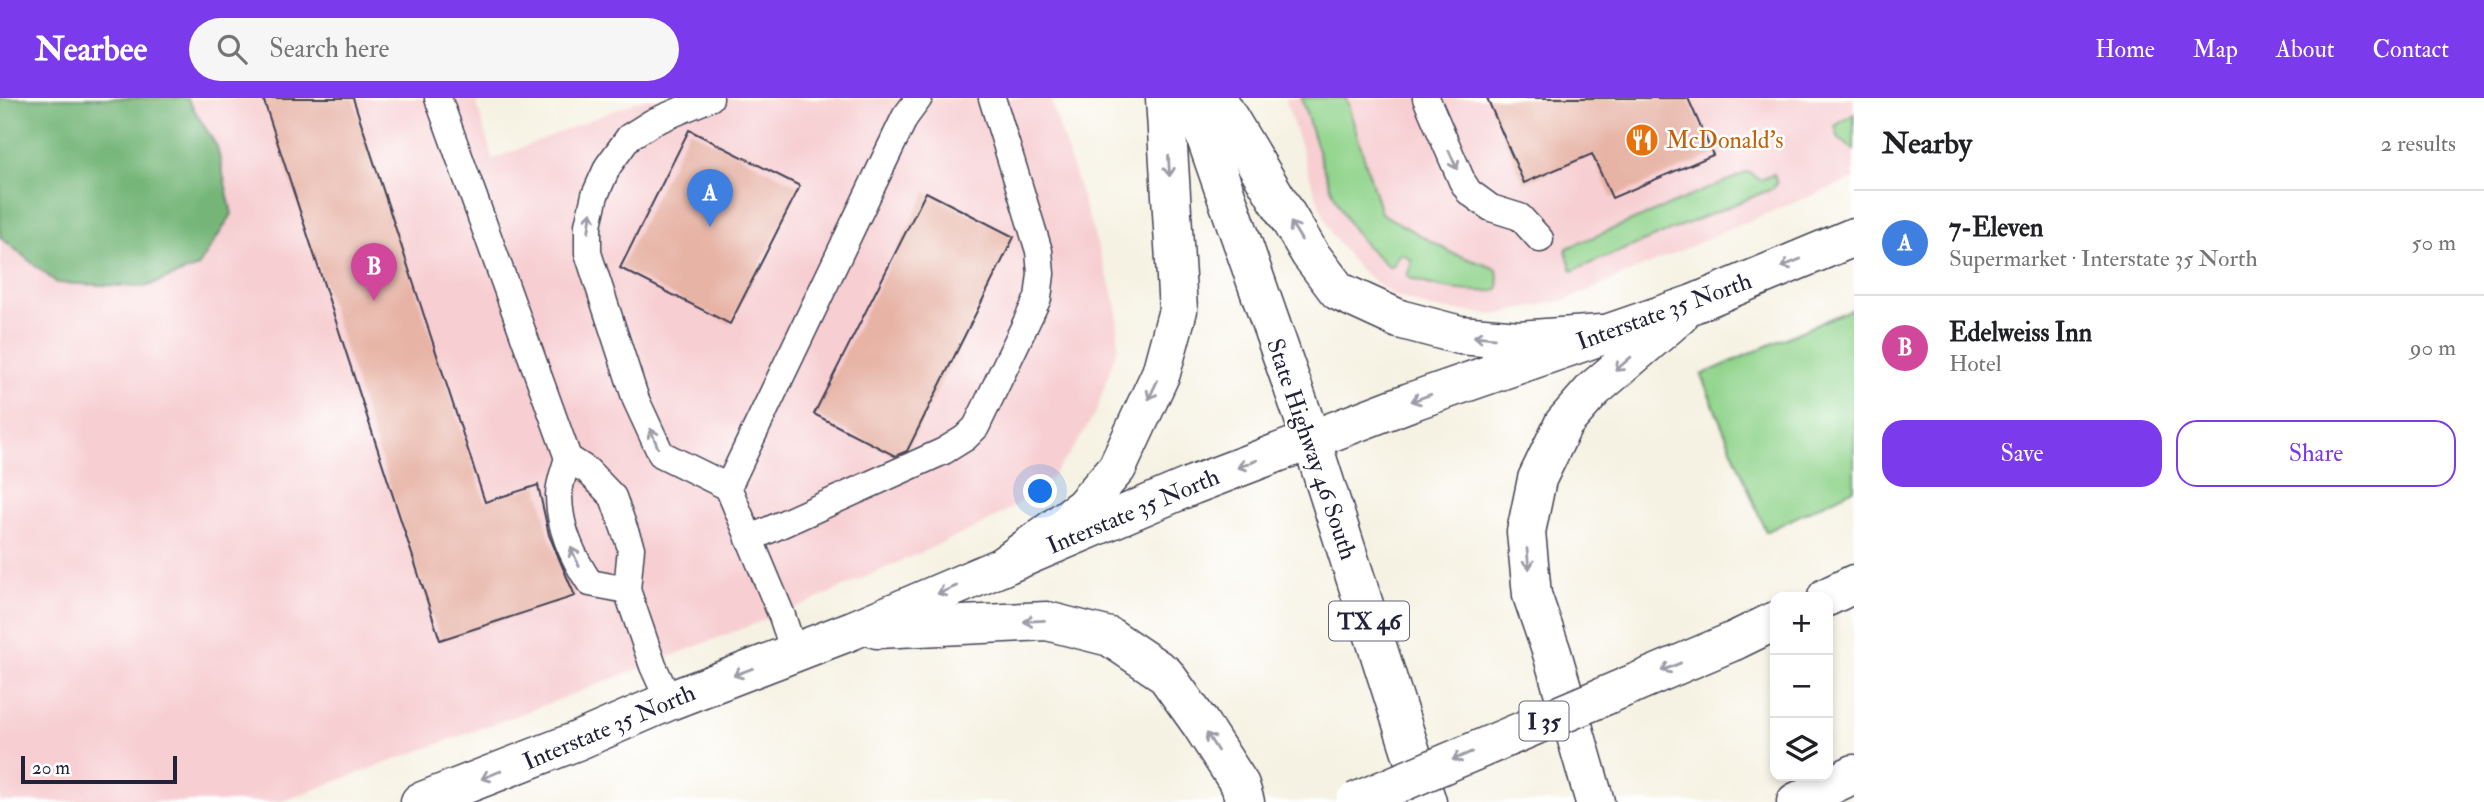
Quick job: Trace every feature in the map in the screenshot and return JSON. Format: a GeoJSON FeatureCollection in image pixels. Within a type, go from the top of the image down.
{"type":"FeatureCollection","features":[{"type":"Feature","properties":{"kind":"main road"},"geometry":{"type":"LineString","coordinates":[[1001,566],[1083,507],[1117,468],[1161,373],[1178,310],[1165,98]]}},
{"type":"Feature","properties":{"kind":"main road","name":"State Highway 46 South"},"geometry":{"type":"LineString","coordinates":[[1192,98],[1311,439],[1427,802]]}},
{"type":"Feature","properties":{"kind":"main road"},"geometry":{"type":"LineString","coordinates":[[1217,98],[1310,254],[1338,291],[1399,318],[1460,335],[1519,340],[1601,334]]}},
{"type":"Feature","properties":{"kind":"main road","name":"Interstate 35 North"},"geometry":{"type":"LineString","coordinates":[[419,802],[853,630],[1193,485],[1311,439],[1601,334],[1693,304],[1854,237]]}},
{"type":"Feature","properties":{"kind":"main road"},"geometry":{"type":"LineString","coordinates":[[1595,802],[1552,653],[1532,595],[1526,532],[1537,479],[1564,423],[1594,389],[1693,304]]}},
{"type":"Feature","properties":{"kind":"main road"},"geometry":{"type":"LineString","coordinates":[[1833,594],[1854,584]]}},
{"type":"Feature","properties":{"kind":"main road"},"geometry":{"type":"LineString","coordinates":[[853,630],[1047,621],[1110,636],[1165,674],[1240,786],[1245,802]]}},
{"type":"Feature","properties":{"kind":"main road","name":"I 35"},"geometry":{"type":"LineString","coordinates":[[1355,802],[1770,623]]}},
{"type":"Feature","properties":{"kind":"main road"},"geometry":{"type":"LineString","coordinates":[[1796,802],[1854,774]]}},
{"type":"Feature","properties":{"kind":"main road"},"geometry":{"type":"LineString","coordinates":[[1796,802],[1854,780]]}},
{"type":"Feature","properties":{"kind":"lane"},"geometry":{"type":"LineString","coordinates":[[438,98],[568,458],[559,493],[561,514],[574,558],[590,583],[627,590]]}},
{"type":"Feature","properties":{"kind":"lane"},"geometry":{"type":"LineString","coordinates":[[710,98],[653,122],[629,137],[608,166],[595,195],[588,225],[588,253],[636,400],[661,454],[728,487],[782,616],[794,652]]}},
{"type":"Feature","properties":{"kind":"lane"},"geometry":{"type":"LineString","coordinates":[[728,487],[905,117],[919,98]]}},
{"type":"Feature","properties":{"kind":"lane"},"geometry":{"type":"LineString","coordinates":[[749,539],[944,451],[965,438],[976,427],[1038,298],[1041,274],[1039,251],[992,98]]}},
{"type":"Feature","properties":{"kind":"lane"},"geometry":{"type":"LineString","coordinates":[[1426,98],[1469,192],[1492,208],[1520,217],[1540,239]]}},
{"type":"Feature","properties":{"kind":"lane"},"geometry":{"type":"LineString","coordinates":[[568,458],[588,471],[613,497],[631,548],[627,590],[653,666],[669,701]]}},
{"type":"Feature","properties":{"kind":"shaded area"},"geometry":{"type":"Polygon","coordinates":[[[0,98],[475,98],[493,159],[645,98],[1050,98],[1117,306],[1118,346],[1096,412],[1052,477],[1018,504],[982,525],[808,603],[558,700],[280,802],[0,802],[0,98]]]}},
{"type":"Feature","properties":{"kind":"shaded area"},"geometry":{"type":"Polygon","coordinates":[[[1285,98],[1854,98],[1854,179],[1765,214],[1569,299],[1495,315],[1430,308],[1392,295],[1358,268],[1332,235],[1316,196],[1285,98]]]}},
{"type":"Feature","properties":{"kind":"green space"},"geometry":{"type":"Polygon","coordinates":[[[0,98],[187,98],[217,147],[232,214],[198,267],[145,287],[57,283],[0,237],[0,98]]]}},
{"type":"Feature","properties":{"kind":"green space"},"geometry":{"type":"Polygon","coordinates":[[[1301,98],[1346,98],[1381,213],[1452,253],[1497,269],[1499,287],[1495,291],[1471,291],[1429,284],[1407,277],[1412,261],[1403,254],[1389,267],[1372,252],[1347,221],[1339,205],[1324,170],[1301,98]]]}},
{"type":"Feature","properties":{"kind":"green space"},"geometry":{"type":"Polygon","coordinates":[[[1854,114],[1854,150],[1839,139],[1835,126],[1854,114]]]}},
{"type":"Feature","properties":{"kind":"green space"},"geometry":{"type":"Polygon","coordinates":[[[1748,172],[1761,180],[1774,174],[1777,184],[1772,189],[1572,271],[1567,248],[1748,172]]]}},
{"type":"Feature","properties":{"kind":"green space"},"geometry":{"type":"Polygon","coordinates":[[[1854,308],[1854,489],[1766,532],[1701,375],[1854,308]]]}},
{"type":"Feature","properties":{"kind":"building"},"geometry":{"type":"Polygon","coordinates":[[[263,98],[353,98],[485,502],[538,485],[549,535],[575,596],[440,640],[263,98]]]}},
{"type":"Feature","properties":{"kind":"building","name":"McDonald's"},"geometry":{"type":"Polygon","coordinates":[[[1487,98],[1688,98],[1713,155],[1612,198],[1592,154],[1524,183],[1487,98]]]}},
{"type":"Feature","properties":{"kind":"building"},"geometry":{"type":"Polygon","coordinates":[[[689,130],[800,186],[730,324],[620,268],[689,130]]]}},
{"type":"Feature","properties":{"kind":"building"},"geometry":{"type":"Polygon","coordinates":[[[926,192],[1014,237],[907,451],[895,456],[814,414],[926,192]]]}},
{"type":"Feature","properties":{"kind":"place","name":"McDonald's"},"geometry":{"type":"Point","coordinates":[1642,140]}},
{"type":"Feature","properties":{"kind":"place","name":"7-Eleven"},"geometry":{"type":"Point","coordinates":[710,227]}},
{"type":"Feature","properties":{"kind":"place","name":"Edelweiss Inn"},"geometry":{"type":"Point","coordinates":[374,301]}}]}
